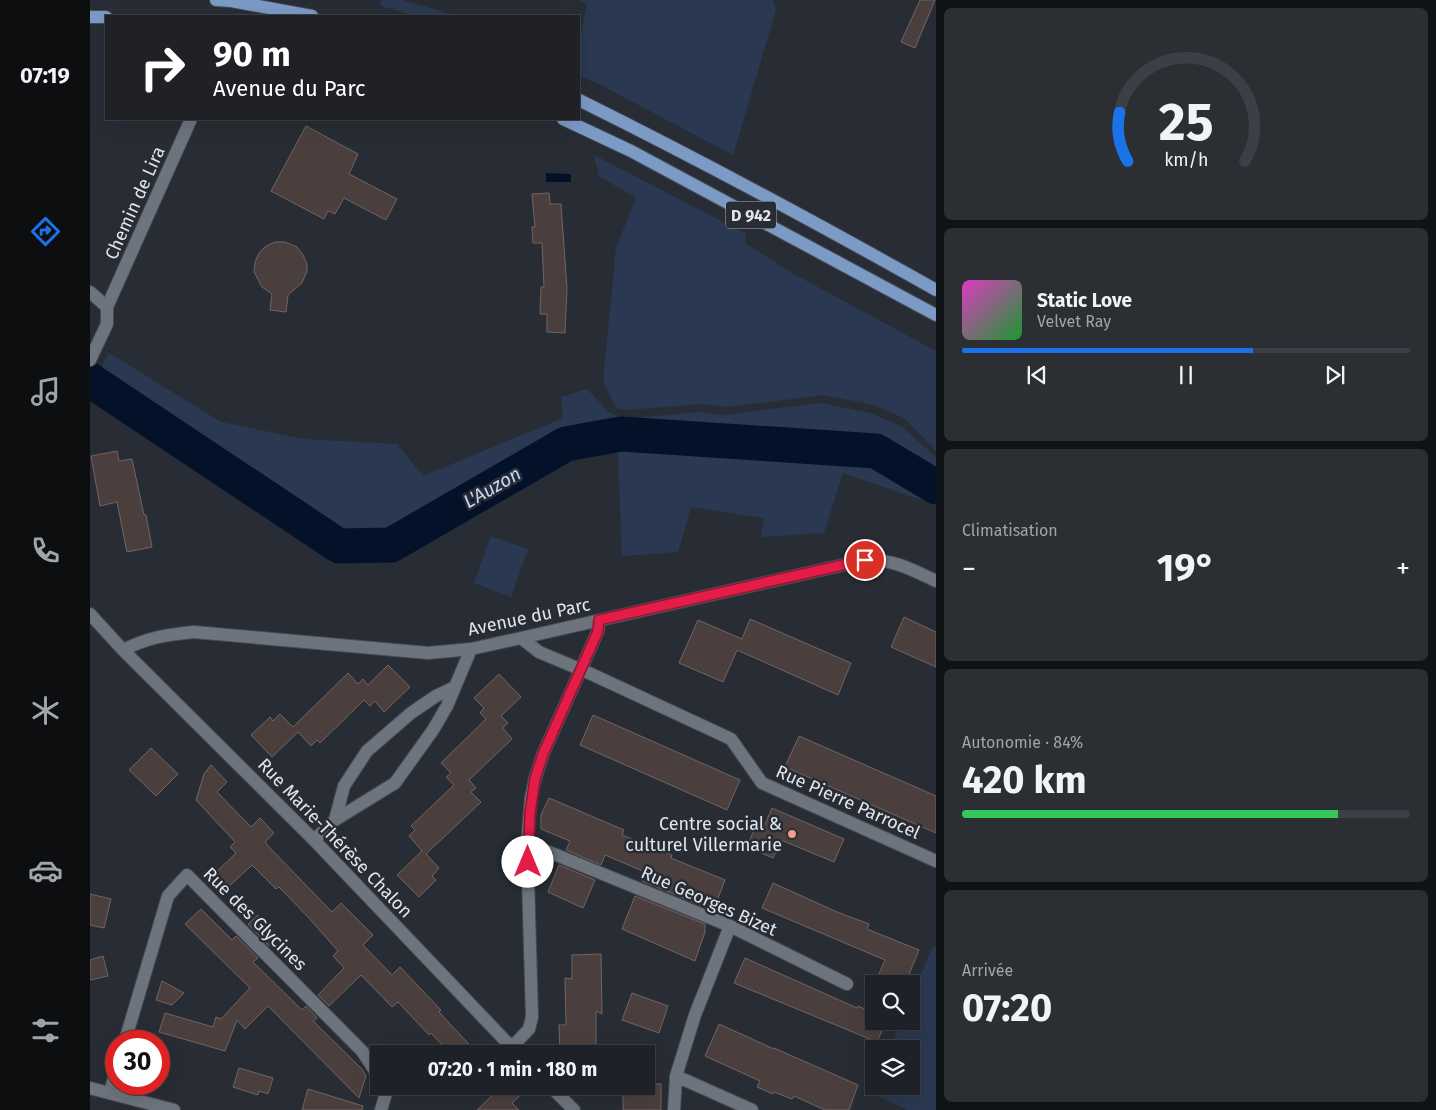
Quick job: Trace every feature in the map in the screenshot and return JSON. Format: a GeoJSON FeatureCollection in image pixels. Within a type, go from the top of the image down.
{"type":"FeatureCollection","features":[{"type":"Feature","properties":{"kind":"main road"},"geometry":{"type":"LineString","coordinates":[[216,0],[307,15]]}},
{"type":"Feature","properties":{"kind":"main road"},"geometry":{"type":"LineString","coordinates":[[90,17],[105,17]]}},
{"type":"Feature","properties":{"kind":"main road","name":"D 942"},"geometry":{"type":"LineString","coordinates":[[580,100],[651,136],[936,290]]}},
{"type":"Feature","properties":{"kind":"main road","name":"D 942"},"geometry":{"type":"LineString","coordinates":[[565,120],[631,151],[936,316]]}},
{"type":"Feature","properties":{"kind":"street","name":"Chemin de Lira"},"geometry":{"type":"LineString","coordinates":[[91,358],[107,324],[107,307],[192,120]]}},
{"type":"Feature","properties":{"kind":"street"},"geometry":{"type":"LineString","coordinates":[[90,292],[107,307]]}},
{"type":"Feature","properties":{"kind":"street","name":"Avenue du Parc"},"geometry":{"type":"LineString","coordinates":[[123,650],[136,643],[162,635],[194,632],[428,653],[471,649],[865,560],[881,560],[900,564],[936,581]]}},
{"type":"Feature","properties":{"kind":"street","name":"Rue Marie-Thérèse Chalon"},"geometry":{"type":"LineString","coordinates":[[90,614],[123,650],[314,840],[509,1045]]}},
{"type":"Feature","properties":{"kind":"street"},"geometry":{"type":"LineString","coordinates":[[519,1045],[529,1030],[532,1017],[527,843],[531,798],[543,754],[598,631],[599,620]]}},
{"type":"Feature","properties":{"kind":"street","name":"Rue Pierre Parrocel"},"geometry":{"type":"LineString","coordinates":[[521,638],[539,652],[731,738],[762,783],[936,861]]}},
{"type":"Feature","properties":{"kind":"street"},"geometry":{"type":"LineString","coordinates":[[314,840],[335,820],[395,783],[433,730],[455,687],[471,649]]}},
{"type":"Feature","properties":{"kind":"street"},"geometry":{"type":"LineString","coordinates":[[335,820],[344,786],[367,751],[410,713],[436,696],[455,687]]}},
{"type":"Feature","properties":{"kind":"street","name":"Rue Georges Bizet"},"geometry":{"type":"LineString","coordinates":[[527,843],[730,926],[847,984]]}},
{"type":"Feature","properties":{"kind":"street","name":"Rue des Glycines"},"geometry":{"type":"LineString","coordinates":[[128,1030],[168,896],[187,875],[362,1051],[370,1063]]}},
{"type":"Feature","properties":{"kind":"street"},"geometry":{"type":"LineString","coordinates":[[674,1110],[676,1076],[695,1016],[730,926]]}},
{"type":"Feature","properties":{"kind":"street"},"geometry":{"type":"LineString","coordinates":[[676,1076],[752,1110]]}},
{"type":"Feature","properties":{"kind":"street"},"geometry":{"type":"LineString","coordinates":[[90,1088],[105,1092]]}},
{"type":"Feature","properties":{"kind":"street"},"geometry":{"type":"LineString","coordinates":[[118,1095],[174,1110]]}},
{"type":"Feature","properties":{"kind":"street"},"geometry":{"type":"LineString","coordinates":[[381,1110],[386,1095]]}},
{"type":"Feature","properties":{"kind":"street"},"geometry":{"type":"LineString","coordinates":[[559,1095],[574,1110]]}},
{"type":"Feature","properties":{"kind":"shaded area"},"geometry":{"type":"Polygon","coordinates":[[[381,0],[402,0],[454,15],[412,15],[380,6],[381,0]]]}},
{"type":"Feature","properties":{"kind":"shaded area"},"geometry":{"type":"Polygon","coordinates":[[[579,0],[773,0],[776,10],[733,155],[599,84],[580,76],[580,36],[587,4],[579,0]]]}},
{"type":"Feature","properties":{"kind":"shaded area"},"geometry":{"type":"Polygon","coordinates":[[[594,155],[746,234],[745,243],[792,273],[936,351],[936,451],[904,418],[874,405],[824,395],[727,407],[701,404],[626,410],[617,408],[604,384],[604,370],[616,248],[636,198],[599,176],[594,155]]]}},
{"type":"Feature","properties":{"kind":"shaded area"},"geometry":{"type":"Polygon","coordinates":[[[546,173],[571,174],[571,182],[546,182],[546,173]]]}},
{"type":"Feature","properties":{"kind":"shaded area"},"geometry":{"type":"Polygon","coordinates":[[[109,353],[221,422],[304,439],[397,444],[423,476],[563,418],[561,397],[587,389],[609,412],[623,419],[698,412],[723,415],[821,403],[870,413],[901,426],[936,457],[936,505],[843,473],[824,533],[761,537],[764,518],[691,507],[678,552],[622,556],[618,456],[624,430],[566,437],[389,538],[341,540],[96,378],[109,353]]]}},
{"type":"Feature","properties":{"kind":"shaded area"},"geometry":{"type":"Polygon","coordinates":[[[491,536],[528,549],[511,597],[474,583],[491,536]]]}},
{"type":"Feature","properties":{"kind":"shaded area"},"geometry":{"type":"Polygon","coordinates":[[[933,946],[936,947],[936,1110],[908,1110],[875,1095],[920,1095],[920,1040],[894,1040],[897,1030],[920,1030],[920,977],[933,946]]]}},
{"type":"Feature","properties":{"kind":"building"},"geometry":{"type":"Polygon","coordinates":[[[920,0],[935,0],[915,48],[901,42],[920,0]]]}},
{"type":"Feature","properties":{"kind":"building"},"geometry":{"type":"Polygon","coordinates":[[[306,126],[358,154],[349,174],[397,199],[386,220],[344,198],[335,214],[328,211],[324,219],[271,191],[306,126]]]}},
{"type":"Feature","properties":{"kind":"building"},"geometry":{"type":"Polygon","coordinates":[[[549,193],[550,204],[561,204],[567,289],[565,333],[547,332],[547,314],[540,314],[541,287],[544,287],[542,243],[533,243],[532,227],[535,227],[532,194],[549,193]]]}},
{"type":"Feature","properties":{"kind":"building"},"geometry":{"type":"Polygon","coordinates":[[[275,242],[285,242],[297,247],[307,264],[307,271],[302,283],[288,295],[286,312],[270,310],[272,294],[262,287],[254,272],[255,262],[259,253],[266,246],[275,242]]]}},
{"type":"Feature","properties":{"kind":"building"},"geometry":{"type":"Polygon","coordinates":[[[117,451],[119,461],[132,459],[152,547],[127,552],[117,502],[100,506],[91,456],[117,451]]]}},
{"type":"Feature","properties":{"kind":"building"},"geometry":{"type":"Polygon","coordinates":[[[904,617],[936,632],[936,667],[891,647],[904,617]]]}},
{"type":"Feature","properties":{"kind":"building"},"geometry":{"type":"Polygon","coordinates":[[[750,619],[851,663],[838,695],[737,650],[723,682],[679,663],[698,620],[742,639],[750,619]]]}},
{"type":"Feature","properties":{"kind":"building"},"geometry":{"type":"Polygon","coordinates":[[[388,665],[410,687],[384,712],[375,701],[370,706],[364,700],[320,743],[317,740],[311,746],[298,732],[272,757],[251,735],[270,717],[273,721],[280,714],[293,727],[348,673],[358,684],[363,679],[368,685],[388,665]]]}},
{"type":"Feature","properties":{"kind":"building"},"geometry":{"type":"Polygon","coordinates":[[[499,674],[521,697],[501,716],[508,723],[503,728],[512,739],[469,780],[476,788],[471,792],[481,802],[426,854],[439,868],[432,876],[436,880],[419,897],[397,875],[422,851],[409,836],[415,830],[411,826],[454,785],[446,777],[451,773],[441,763],[486,719],[480,713],[484,708],[474,698],[499,674]]]}},
{"type":"Feature","properties":{"kind":"building"},"geometry":{"type":"Polygon","coordinates":[[[593,715],[740,780],[727,810],[580,745],[593,715]]]}},
{"type":"Feature","properties":{"kind":"building"},"geometry":{"type":"Polygon","coordinates":[[[799,736],[936,796],[936,833],[785,767],[799,736]]]}},
{"type":"Feature","properties":{"kind":"building"},"geometry":{"type":"Polygon","coordinates":[[[151,748],[178,774],[156,796],[129,770],[151,748]]]}},
{"type":"Feature","properties":{"kind":"building"},"geometry":{"type":"Polygon","coordinates":[[[211,765],[227,782],[217,792],[251,827],[260,818],[274,833],[265,842],[270,848],[332,912],[341,903],[373,935],[363,945],[392,975],[400,967],[441,1010],[439,1012],[470,1045],[442,1045],[431,1033],[429,1035],[398,1002],[392,1007],[361,975],[329,1006],[318,995],[344,968],[333,956],[338,951],[308,917],[279,887],[276,889],[252,865],[223,892],[210,878],[236,853],[230,847],[235,842],[196,800],[204,774],[211,765]]]}},
{"type":"Feature","properties":{"kind":"building"},"geometry":{"type":"Polygon","coordinates":[[[549,798],[624,830],[622,835],[672,855],[671,858],[725,880],[717,901],[705,896],[705,907],[642,881],[645,872],[605,855],[601,865],[566,850],[570,841],[541,829],[541,815],[549,798]]]}},
{"type":"Feature","properties":{"kind":"building","name":"Centre social & culturel Villermarie"},"geometry":{"type":"Polygon","coordinates":[[[772,808],[844,839],[834,862],[781,840],[773,858],[747,847],[756,825],[763,829],[772,808]]]}},
{"type":"Feature","properties":{"kind":"building"},"geometry":{"type":"Polygon","coordinates":[[[559,865],[595,880],[583,908],[548,892],[559,865]]]}},
{"type":"Feature","properties":{"kind":"building"},"geometry":{"type":"Polygon","coordinates":[[[773,883],[837,912],[869,924],[867,929],[919,950],[909,975],[878,975],[885,960],[762,908],[773,883]]]}},
{"type":"Feature","properties":{"kind":"building"},"geometry":{"type":"Polygon","coordinates":[[[90,894],[111,899],[104,928],[90,925],[90,894]]]}},
{"type":"Feature","properties":{"kind":"building"},"geometry":{"type":"Polygon","coordinates":[[[635,896],[705,924],[705,932],[695,961],[622,929],[635,896]]]}},
{"type":"Feature","properties":{"kind":"building"},"geometry":{"type":"Polygon","coordinates":[[[201,909],[232,940],[236,936],[258,958],[253,962],[302,1010],[306,1006],[317,1018],[313,1021],[362,1069],[366,1076],[359,1098],[268,1006],[245,1029],[237,1020],[225,1051],[170,1035],[170,1030],[160,1030],[165,1013],[213,1027],[216,1017],[221,1019],[250,988],[185,924],[201,909]]]}},
{"type":"Feature","properties":{"kind":"building"},"geometry":{"type":"Polygon","coordinates":[[[258,915],[279,936],[269,946],[248,924],[258,915]]]}},
{"type":"Feature","properties":{"kind":"building"},"geometry":{"type":"Polygon","coordinates":[[[601,954],[602,1014],[596,1011],[596,1045],[560,1045],[559,1025],[566,1025],[565,978],[572,979],[572,955],[601,954]]]}},
{"type":"Feature","properties":{"kind":"building"},"geometry":{"type":"Polygon","coordinates":[[[103,956],[108,976],[90,980],[90,960],[103,956]]]}},
{"type":"Feature","properties":{"kind":"building"},"geometry":{"type":"Polygon","coordinates":[[[745,958],[857,1008],[858,1006],[865,1009],[865,1030],[882,1030],[878,1040],[872,1040],[734,983],[745,958]]]}},
{"type":"Feature","properties":{"kind":"building"},"geometry":{"type":"Polygon","coordinates":[[[162,981],[184,993],[172,1005],[156,1000],[162,981]]]}},
{"type":"Feature","properties":{"kind":"building"},"geometry":{"type":"Polygon","coordinates":[[[632,993],[668,1006],[659,1033],[622,1020],[632,993]]]}},
{"type":"Feature","properties":{"kind":"building"},"geometry":{"type":"Polygon","coordinates":[[[719,1024],[858,1085],[849,1110],[825,1110],[794,1096],[792,1099],[774,1092],[773,1094],[757,1087],[760,1081],[705,1056],[719,1024]]]}},
{"type":"Feature","properties":{"kind":"building"},"geometry":{"type":"Polygon","coordinates":[[[239,1068],[273,1078],[268,1094],[259,1091],[258,1095],[233,1087],[239,1068]]]}},
{"type":"Feature","properties":{"kind":"building"},"geometry":{"type":"Polygon","coordinates":[[[655,1084],[661,1084],[661,1110],[623,1110],[623,1095],[655,1095],[655,1084]]]}},
{"type":"Feature","properties":{"kind":"building"},"geometry":{"type":"Polygon","coordinates":[[[308,1089],[363,1106],[362,1110],[302,1110],[308,1089]]]}},
{"type":"Feature","properties":{"kind":"building"},"geometry":{"type":"Polygon","coordinates":[[[493,1095],[520,1095],[512,1103],[519,1110],[477,1110],[493,1095]]]}},
{"type":"Feature","properties":{"kind":"waterway","name":"L'Auzon"},"geometry":{"type":"LineString","coordinates":[[90,380],[339,546],[391,545],[566,444],[621,434],[876,451],[936,487]]}},
{"type":"Feature","properties":{"kind":"place","name":"Centre social & culturel Villermarie"},"geometry":{"type":"Point","coordinates":[792,834]}},
{"type":"Feature","properties":{"kind":"route"},"geometry":{"type":"LineString","coordinates":[[528,862],[527,843],[531,798],[535,779],[543,754],[598,631],[599,620],[865,560]]}}]}
